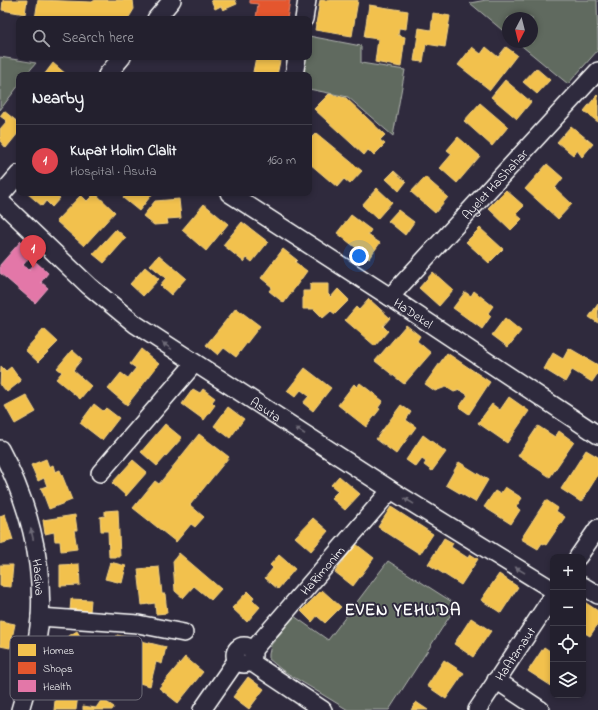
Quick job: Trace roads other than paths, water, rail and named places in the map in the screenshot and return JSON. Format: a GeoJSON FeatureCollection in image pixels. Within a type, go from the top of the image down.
{"type":"FeatureCollection","features":[{"type":"Feature","properties":{"kind":"street"},"geometry":{"type":"LineString","coordinates":[[304,16],[307,0]]}},
{"type":"Feature","properties":{"kind":"street"},"geometry":{"type":"LineString","coordinates":[[110,72],[120,60]]}},
{"type":"Feature","properties":{"kind":"street"},"geometry":{"type":"LineString","coordinates":[[294,72],[296,60]]}},
{"type":"Feature","properties":{"kind":"street","name":"Ayelet HaShahar"},"geometry":{"type":"LineString","coordinates":[[390,297],[598,71]]}},
{"type":"Feature","properties":{"kind":"street"},"geometry":{"type":"LineString","coordinates":[[0,196],[16,177]]}},
{"type":"Feature","properties":{"kind":"street","name":"HaDekel"},"geometry":{"type":"LineString","coordinates":[[234,196],[390,297],[598,435]]}},
{"type":"Feature","properties":{"kind":"street","name":"Asuta"},"geometry":{"type":"LineString","coordinates":[[0,201],[89,286],[122,314],[194,364],[391,490],[550,588]]}},
{"type":"Feature","properties":{"kind":"street"},"geometry":{"type":"LineString","coordinates":[[100,473],[194,364]]}},
{"type":"Feature","properties":{"kind":"street","name":"HaGiva"},"geometry":{"type":"LineString","coordinates":[[0,449],[20,494],[30,524],[37,555],[40,618],[37,636]]}},
{"type":"Feature","properties":{"kind":"street","name":"HaRimonim"},"geometry":{"type":"LineString","coordinates":[[202,710],[391,490]]}},
{"type":"Feature","properties":{"kind":"street"},"geometry":{"type":"LineString","coordinates":[[580,554],[598,528]]}},
{"type":"Feature","properties":{"kind":"street"},"geometry":{"type":"LineString","coordinates":[[586,588],[598,595]]}},
{"type":"Feature","properties":{"kind":"street","name":"HaAtzmaut"},"geometry":{"type":"LineString","coordinates":[[477,710],[550,600]]}},
{"type":"Feature","properties":{"kind":"street"},"geometry":{"type":"LineString","coordinates":[[40,618],[138,624],[184,633]]}},
{"type":"Feature","properties":{"kind":"street"},"geometry":{"type":"LineString","coordinates":[[246,658],[323,710]]}},
{"type":"Feature","properties":{"kind":"street"},"geometry":{"type":"LineString","coordinates":[[496,680],[541,710]]}},
{"type":"Feature","properties":{"kind":"street","name":"HaGiva"},"geometry":{"type":"LineString","coordinates":[[20,710],[23,700]]}},
{"type":"Feature","properties":{"kind":"place","name":"Kupat Holim Clalit"},"geometry":{"type":"Point","coordinates":[33,268]}},
{"type":"Feature","properties":{"kind":"district","name":"EVEN YEHUDA"},"geometry":{"type":"Point","coordinates":[403,609]}}]}
